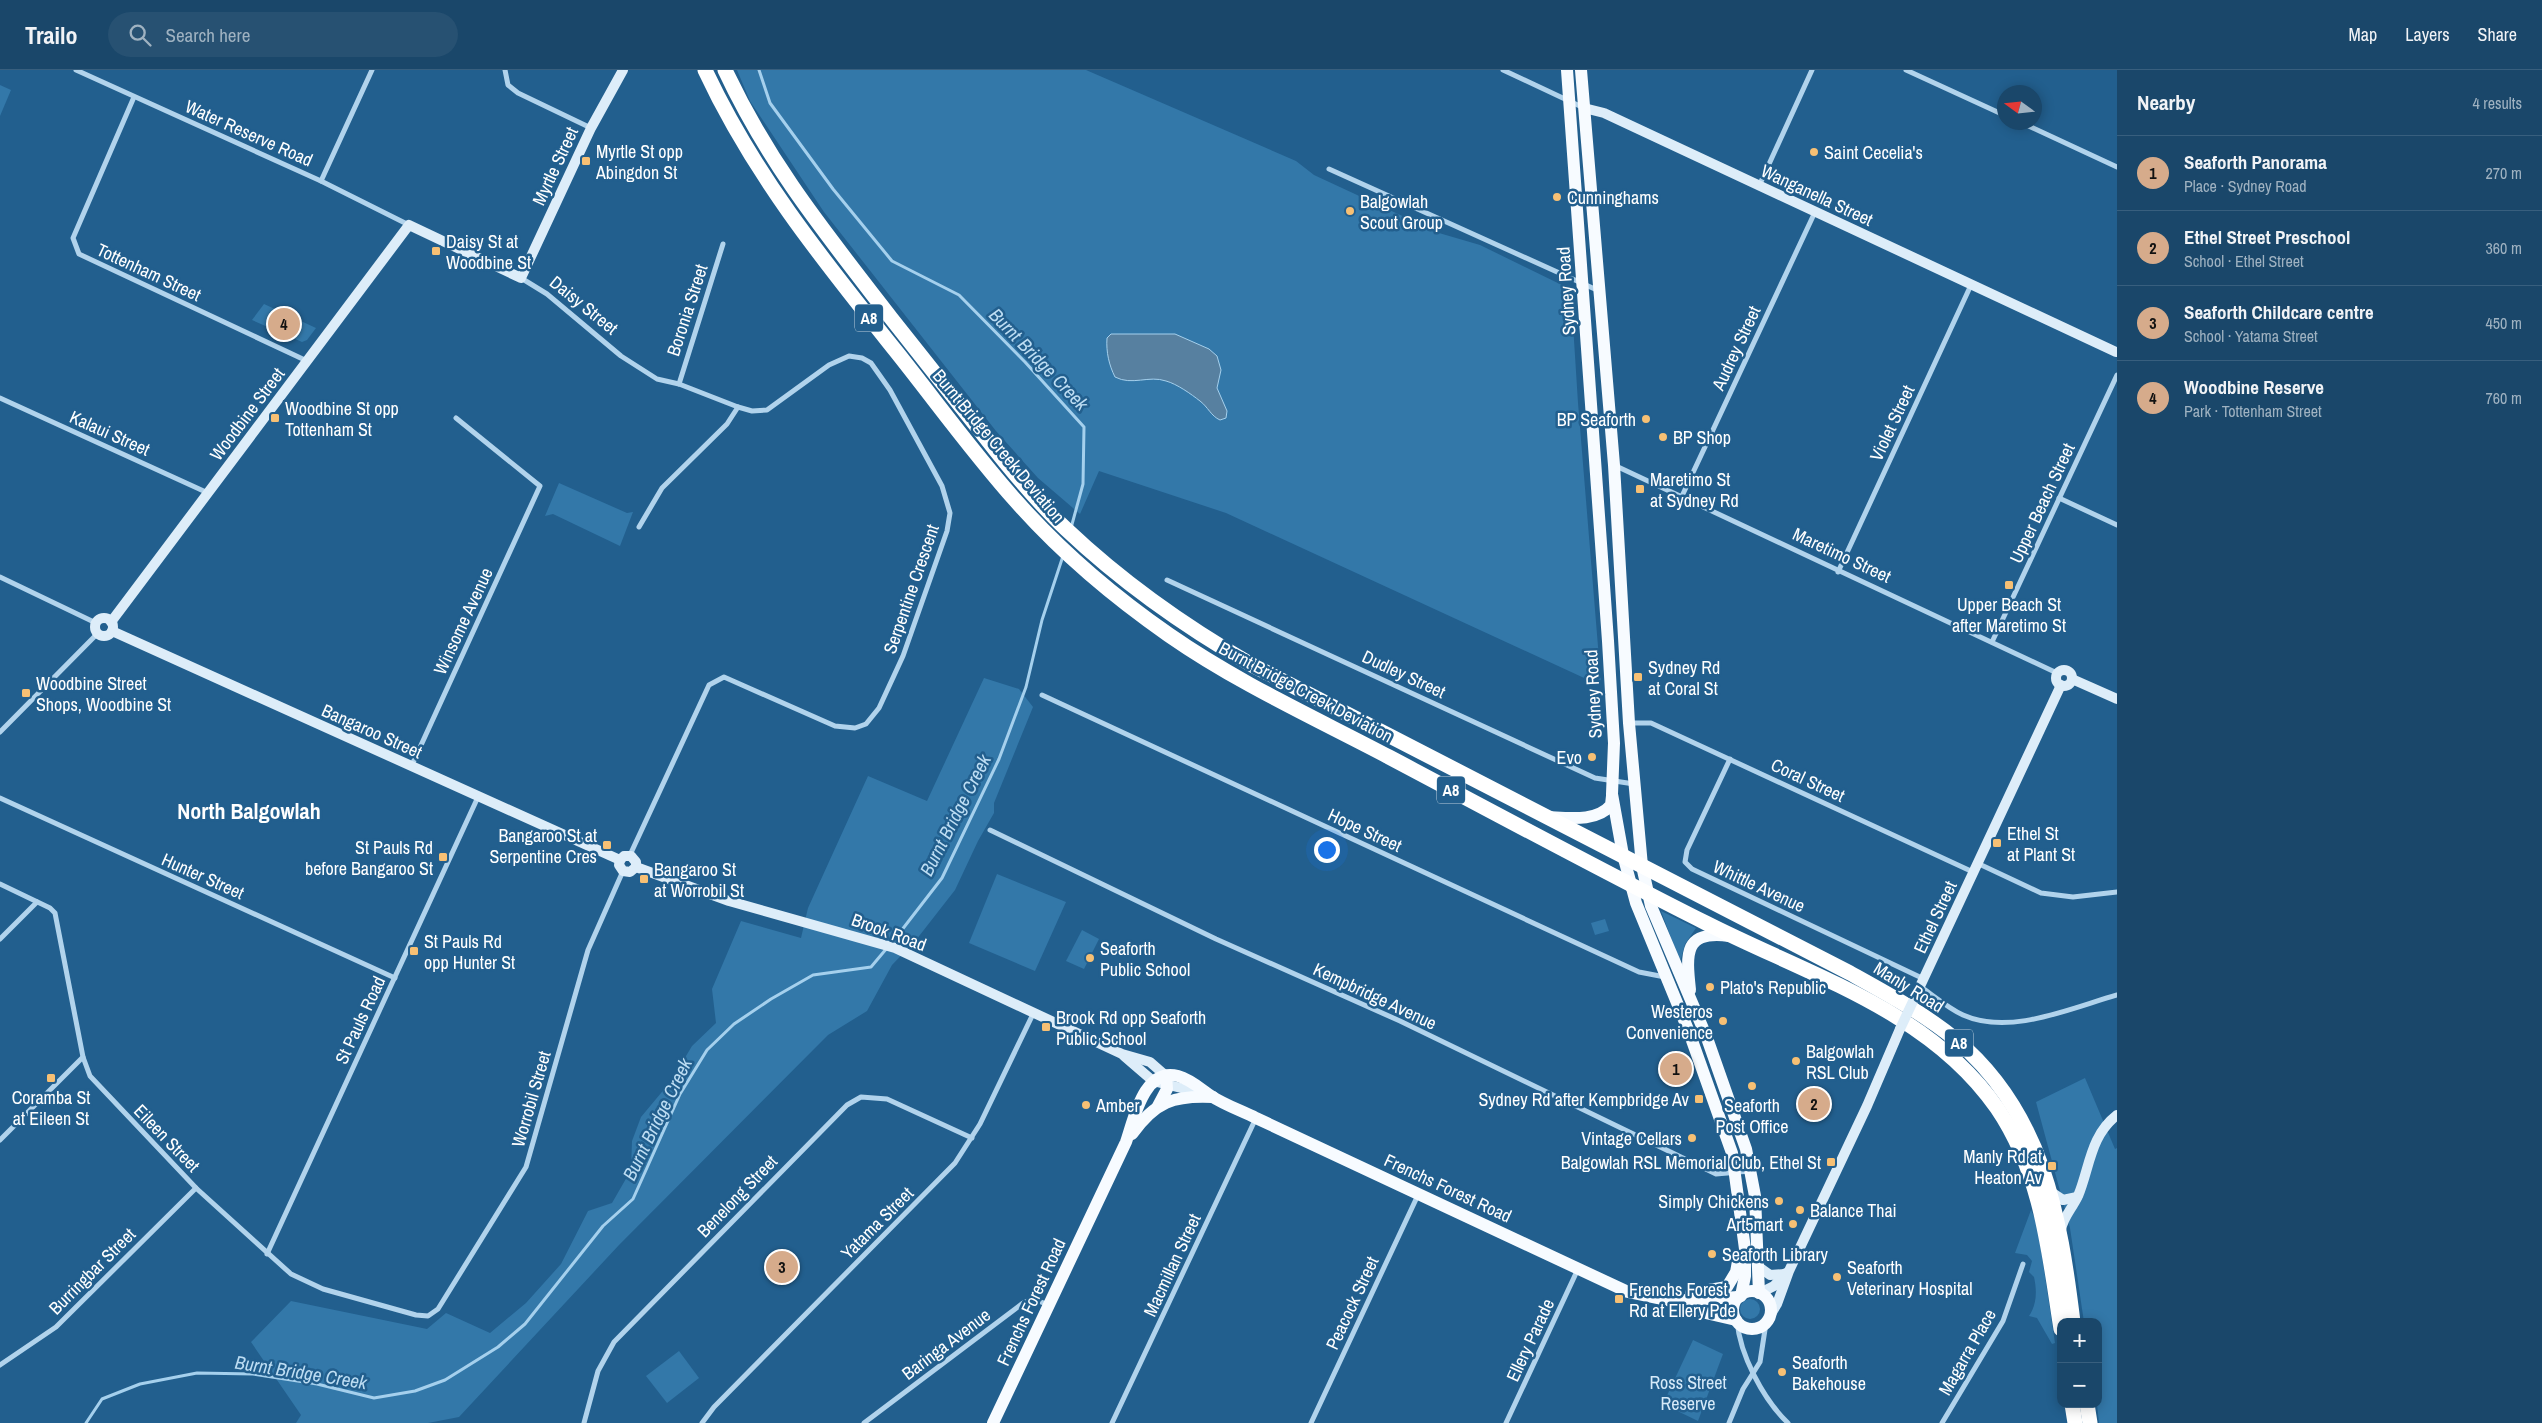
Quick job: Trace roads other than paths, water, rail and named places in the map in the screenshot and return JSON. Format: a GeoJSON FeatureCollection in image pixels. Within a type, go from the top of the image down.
{"type":"FeatureCollection","features":[{"type":"Feature","properties":{"kind":"highway","name":"Burnt Bridge Creek Deviation"},"geometry":{"type":"LineString","coordinates":[[705,70],[742,142],[795,224],[996,477],[1065,552],[1118,598],[1169,635],[1244,681],[1629,883]]}},
{"type":"Feature","properties":{"kind":"highway","name":"Burnt Bridge Creek Deviation"},"geometry":{"type":"LineString","coordinates":[[725,70],[740,102],[778,168],[822,230],[1002,458],[1070,533],[1134,588],[1213,643],[1252,665],[1642,866]]}},
{"type":"Feature","properties":{"kind":"highway","name":"Manly Road"},"geometry":{"type":"LineString","coordinates":[[1642,866],[1889,994],[1928,1018],[1957,1040],[1986,1069],[2008,1098],[2039,1155],[2051,1192],[2060,1235],[2072,1318]]}},
{"type":"Feature","properties":{"kind":"highway","name":"Manly Road"},"geometry":{"type":"LineString","coordinates":[[1629,883],[1734,937],[1835,983],[1887,1010],[1951,1055],[1975,1080],[2010,1130],[2028,1166],[2046,1232],[2059,1318]]}},
{"type":"Feature","properties":{"kind":"highway"},"geometry":{"type":"LineString","coordinates":[[2073,1408],[2075,1423]]}},
{"type":"Feature","properties":{"kind":"highway"},"geometry":{"type":"LineString","coordinates":[[2088,1408],[2090,1423]]}},
{"type":"Feature","properties":{"kind":"main road","name":"Sydney Road"},"geometry":{"type":"LineString","coordinates":[[1567,70],[1614,743],[1612,794],[1629,883],[1711,1090],[1732,1154],[1742,1243],[1745,1249],[1745,1276],[1740,1296]]}},
{"type":"Feature","properties":{"kind":"main road","name":"Sydney Road"},"geometry":{"type":"LineString","coordinates":[[1582,70],[1614,464],[1629,723],[1642,866],[1647,893],[1732,1107],[1750,1171],[1755,1196],[1760,1293]]}},
{"type":"Feature","properties":{"kind":"main road"},"geometry":{"type":"LineString","coordinates":[[1595,466],[1614,464]]}},
{"type":"Feature","properties":{"kind":"main road"},"geometry":{"type":"LineString","coordinates":[[1549,817],[1578,818],[1599,814],[1611,805],[1612,794]]}},
{"type":"Feature","properties":{"kind":"main road"},"geometry":{"type":"LineString","coordinates":[[1691,1001],[1687,961],[1691,946],[1700,937],[1706,935],[1734,937]]}},
{"type":"Feature","properties":{"kind":"main road","name":"Frenchs Forest Road"},"geometry":{"type":"LineString","coordinates":[[1167,1080],[1182,1078],[1213,1097],[1256,1118],[1634,1294],[1676,1300],[1714,1300],[1740,1296]]}},
{"type":"Feature","properties":{"kind":"main road"},"geometry":{"type":"LineString","coordinates":[[1154,1081],[1167,1080],[1158,1106]]}},
{"type":"Feature","properties":{"kind":"main road","name":"Frenchs Forest Road"},"geometry":{"type":"LineString","coordinates":[[993,1423],[1126,1142],[1139,1105],[1154,1081]]}},
{"type":"Feature","properties":{"kind":"main road","name":"Frenchs Forest Road"},"geometry":{"type":"LineString","coordinates":[[1126,1142],[1144,1118],[1158,1106],[1176,1099],[1194,1096],[1213,1097]]}},
{"type":"Feature","properties":{"kind":"main road"},"geometry":{"type":"LineString","coordinates":[[1676,1300],[1687,1294],[1727,1287],[1736,1272],[1742,1243]]}},
{"type":"Feature","properties":{"kind":"main road"},"geometry":{"type":"LineString","coordinates":[[1750,1292],[1760,1293],[1769,1302],[1769,1318],[1753,1329],[1744,1327],[1736,1320],[1734,1308],[1740,1296],[1750,1292]]}},
{"type":"Feature","properties":{"kind":"main road","name":"Frenchs Forest Road"},"geometry":{"type":"LineString","coordinates":[[1676,1300],[1684,1308],[1736,1320]]}},
{"type":"Feature","properties":{"kind":"street","name":"Water Reserve Road"},"geometry":{"type":"LineString","coordinates":[[76,70],[321,181],[409,225]]}},
{"type":"Feature","properties":{"kind":"street"},"geometry":{"type":"LineString","coordinates":[[321,181],[372,70]]}},
{"type":"Feature","properties":{"kind":"street"},"geometry":{"type":"LineString","coordinates":[[505,70],[508,85],[518,93],[591,128]]}},
{"type":"Feature","properties":{"kind":"street","name":"Myrtle Street"},"geometry":{"type":"LineString","coordinates":[[521,278],[591,128],[623,70]]}},
{"type":"Feature","properties":{"kind":"street","name":"Wanganella Street"},"geometry":{"type":"LineString","coordinates":[[1502,70],[1584,108],[1604,113],[1971,285],[2117,351]]}},
{"type":"Feature","properties":{"kind":"street"},"geometry":{"type":"LineString","coordinates":[[1759,186],[1812,70]]}},
{"type":"Feature","properties":{"kind":"street"},"geometry":{"type":"LineString","coordinates":[[1906,70],[1997,112]]}},
{"type":"Feature","properties":{"kind":"street","name":"Tottenham Street"},"geometry":{"type":"LineString","coordinates":[[134,97],[74,238],[79,254],[307,361]]}},
{"type":"Feature","properties":{"kind":"street"},"geometry":{"type":"LineString","coordinates":[[2037,130],[2117,167]]}},
{"type":"Feature","properties":{"kind":"street"},"geometry":{"type":"LineString","coordinates":[[1329,170],[1599,291]]}},
{"type":"Feature","properties":{"kind":"street","name":"Audrey Street"},"geometry":{"type":"LineString","coordinates":[[1682,496],[1815,212]]}},
{"type":"Feature","properties":{"kind":"street","name":"Woodbine Street"},"geometry":{"type":"LineString","coordinates":[[112,626],[208,493],[409,225]]}},
{"type":"Feature","properties":{"kind":"street","name":"Daisy Street"},"geometry":{"type":"LineString","coordinates":[[409,225],[521,278],[547,294],[621,356],[657,379],[679,384],[738,407]]}},
{"type":"Feature","properties":{"kind":"street","name":"Boronia Street"},"geometry":{"type":"LineString","coordinates":[[679,384],[723,244]]}},
{"type":"Feature","properties":{"kind":"street","name":"Violet Street"},"geometry":{"type":"LineString","coordinates":[[1838,572],[1971,285]]}},
{"type":"Feature","properties":{"kind":"street"},"geometry":{"type":"LineString","coordinates":[[2117,351],[2117,362]]}},
{"type":"Feature","properties":{"kind":"street","name":"Serpentine Crescent"},"geometry":{"type":"LineString","coordinates":[[625,858],[709,685],[724,677],[835,726],[855,728],[871,720],[879,708],[903,656],[949,521],[949,505],[942,486],[890,390],[871,363],[862,358],[849,356],[829,365],[766,410],[752,411],[738,407]]}},
{"type":"Feature","properties":{"kind":"street","name":"Upper Beach Street"},"geometry":{"type":"LineString","coordinates":[[1992,642],[2117,375]]}},
{"type":"Feature","properties":{"kind":"street","name":"Kalaui Street"},"geometry":{"type":"LineString","coordinates":[[0,398],[208,493]]}},
{"type":"Feature","properties":{"kind":"street"},"geometry":{"type":"LineString","coordinates":[[639,527],[662,488],[728,424],[738,407]]}},
{"type":"Feature","properties":{"kind":"street","name":"Winsome Avenue"},"geometry":{"type":"LineString","coordinates":[[412,767],[540,486],[456,418]]}},
{"type":"Feature","properties":{"kind":"street","name":"Maretimo Street"},"geometry":{"type":"LineString","coordinates":[[1614,464],[1838,572],[2057,673]]}},
{"type":"Feature","properties":{"kind":"street"},"geometry":{"type":"LineString","coordinates":[[2059,498],[2117,525]]}},
{"type":"Feature","properties":{"kind":"street"},"geometry":{"type":"LineString","coordinates":[[0,577],[97,628],[105,636],[112,626],[102,619],[97,628],[0,732]]}},
{"type":"Feature","properties":{"kind":"street","name":"Dudley Street"},"geometry":{"type":"LineString","coordinates":[[1167,580],[1595,778],[1634,784]]}},
{"type":"Feature","properties":{"kind":"street","name":"Bangaroo Street"},"geometry":{"type":"LineString","coordinates":[[112,626],[478,797],[625,858]]}},
{"type":"Feature","properties":{"kind":"street"},"geometry":{"type":"LineString","coordinates":[[2066,670],[2070,672],[2072,679],[2067,685],[2061,685],[2056,679],[2057,673],[2066,670]]}},
{"type":"Feature","properties":{"kind":"street"},"geometry":{"type":"LineString","coordinates":[[2072,679],[2117,699]]}},
{"type":"Feature","properties":{"kind":"street","name":"Ethel Street"},"geometry":{"type":"LineString","coordinates":[[1769,1318],[1777,1304],[1787,1272],[1874,1091],[1900,1029],[2061,685]]}},
{"type":"Feature","properties":{"kind":"street","name":"Hope Street"},"geometry":{"type":"LineString","coordinates":[[1042,695],[1640,972],[1665,977],[1680,977]]}},
{"type":"Feature","properties":{"kind":"street","name":"Coral Street"},"geometry":{"type":"LineString","coordinates":[[1629,723],[1651,723],[1975,868],[2041,894],[2073,897],[2117,892]]}},
{"type":"Feature","properties":{"kind":"street","name":"Whittle Avenue"},"geometry":{"type":"LineString","coordinates":[[1730,759],[1687,850],[1685,862],[1692,869],[1923,983]]}},
{"type":"Feature","properties":{"kind":"street","name":"St Pauls Road"},"geometry":{"type":"LineString","coordinates":[[266,1254],[478,797]]}},
{"type":"Feature","properties":{"kind":"street","name":"Hunter Street"},"geometry":{"type":"LineString","coordinates":[[0,798],[395,978]]}},
{"type":"Feature","properties":{"kind":"street","name":"Kempbridge Avenue"},"geometry":{"type":"LineString","coordinates":[[990,830],[1216,939],[1409,1026],[1716,1174],[1750,1171]]}},
{"type":"Feature","properties":{"kind":"street"},"geometry":{"type":"LineString","coordinates":[[625,858],[635,859],[636,867],[630,872],[624,871],[619,865],[625,858]]}},
{"type":"Feature","properties":{"kind":"street","name":"Brook Road"},"geometry":{"type":"LineString","coordinates":[[636,867],[729,900],[896,948],[1033,1014],[1122,1054],[1150,1062],[1162,1070],[1167,1080],[1194,1096]]}},
{"type":"Feature","properties":{"kind":"street","name":"Worrobil Street"},"geometry":{"type":"LineString","coordinates":[[428,1316],[438,1309],[526,1168],[588,950],[624,871]]}},
{"type":"Feature","properties":{"kind":"street","name":"Eileen Street"},"geometry":{"type":"LineString","coordinates":[[0,884],[50,908],[58,919],[87,1071],[95,1084],[196,1188],[266,1254],[291,1274],[323,1289],[416,1315],[428,1316]]}},
{"type":"Feature","properties":{"kind":"street"},"geometry":{"type":"LineString","coordinates":[[0,938],[36,902]]}},
{"type":"Feature","properties":{"kind":"street"},"geometry":{"type":"LineString","coordinates":[[1923,983],[1964,1015],[1990,1022],[2023,1021],[2117,995]]}},
{"type":"Feature","properties":{"kind":"street","name":"Yatama Street"},"geometry":{"type":"LineString","coordinates":[[702,1423],[714,1407],[945,1174],[972,1138],[1033,1014]]}},
{"type":"Feature","properties":{"kind":"street","name":"Brook Road"},"geometry":{"type":"LineString","coordinates":[[1122,1054],[1154,1081]]}},
{"type":"Feature","properties":{"kind":"street"},"geometry":{"type":"LineString","coordinates":[[0,1140],[83,1057]]}},
{"type":"Feature","properties":{"kind":"street","name":"Benelong Street"},"geometry":{"type":"LineString","coordinates":[[584,1423],[598,1371],[614,1342],[847,1105],[862,1097],[886,1099],[972,1138]]}},
{"type":"Feature","properties":{"kind":"street"},"geometry":{"type":"LineString","coordinates":[[2060,1235],[2063,1220],[2077,1197],[2097,1136],[2117,1115]]}},
{"type":"Feature","properties":{"kind":"street","name":"Macmillan Street"},"geometry":{"type":"LineString","coordinates":[[1112,1423],[1256,1118]]}},
{"type":"Feature","properties":{"kind":"street","name":"Burringbar Street"},"geometry":{"type":"LineString","coordinates":[[0,1365],[56,1327],[196,1188]]}},
{"type":"Feature","properties":{"kind":"street"},"geometry":{"type":"LineString","coordinates":[[2051,1192],[2063,1200],[2077,1197]]}},
{"type":"Feature","properties":{"kind":"street","name":"Peacock Street"},"geometry":{"type":"LineString","coordinates":[[1310,1423],[1418,1194]]}},
{"type":"Feature","properties":{"kind":"street","name":"Magarra Place"},"geometry":{"type":"LineString","coordinates":[[1942,1423],[2003,1321],[2023,1264]]}},
{"type":"Feature","properties":{"kind":"street"},"geometry":{"type":"LineString","coordinates":[[1759,1267],[1770,1275],[1787,1272]]}},
{"type":"Feature","properties":{"kind":"street","name":"Ellery Parade"},"geometry":{"type":"LineString","coordinates":[[1506,1423],[1578,1269]]}},
{"type":"Feature","properties":{"kind":"street","name":"Ethel Street"},"geometry":{"type":"LineString","coordinates":[[1760,1293],[1774,1286],[1787,1272]]}},
{"type":"Feature","properties":{"kind":"street","name":"Baringa Avenue"},"geometry":{"type":"LineString","coordinates":[[864,1423],[1023,1303],[1033,1299],[1049,1305]]}},
{"type":"Feature","properties":{"kind":"street"},"geometry":{"type":"LineString","coordinates":[[1729,1423],[1743,1389],[1760,1362],[1769,1318]]}},
{"type":"Feature","properties":{"kind":"street"},"geometry":{"type":"LineString","coordinates":[[1736,1320],[1738,1334],[1747,1362],[1766,1396],[1788,1423]]}},
{"type":"Feature","properties":{"kind":"waterway","name":"Burnt Bridge Creek"},"geometry":{"type":"LineString","coordinates":[[759,70],[770,103],[833,189],[892,261],[959,295],[1025,362],[1084,427],[1083,484],[1071,528]]}},
{"type":"Feature","properties":{"kind":"waterway","name":"Burnt Bridge Creek"},"geometry":{"type":"LineString","coordinates":[[891,944],[942,878],[999,759],[1026,687],[1042,620],[1063,556]]}},
{"type":"Feature","properties":{"kind":"waterway","name":"Burnt Bridge Creek"},"geometry":{"type":"LineString","coordinates":[[86,1423],[102,1399],[140,1384],[197,1373],[253,1374],[317,1384],[374,1398],[415,1391],[445,1380],[498,1347],[525,1324],[603,1226],[633,1199],[680,1094],[707,1050],[734,1024],[771,999],[813,975],[871,967],[887,948]]}},
{"type":"Feature","properties":{"kind":"place","name":"Saint Cecelia's"},"geometry":{"type":"Point","coordinates":[1814,152]}},
{"type":"Feature","properties":{"kind":"place","name":"Myrtle St opp Abingdon St"},"geometry":{"type":"Point","coordinates":[586,161]}},
{"type":"Feature","properties":{"kind":"place","name":"Cunninghams"},"geometry":{"type":"Point","coordinates":[1557,197]}},
{"type":"Feature","properties":{"kind":"place","name":"Balgowlah Scout Group"},"geometry":{"type":"Point","coordinates":[1350,211]}},
{"type":"Feature","properties":{"kind":"place","name":"Daisy St at Woodbine St"},"geometry":{"type":"Point","coordinates":[436,251]}},
{"type":"Feature","properties":{"kind":"place","name":"Woodbine Reserve"},"geometry":{"type":"Point","coordinates":[284,324]}},
{"type":"Feature","properties":{"kind":"place","name":"Woodbine St opp Tottenham St"},"geometry":{"type":"Point","coordinates":[275,418]}},
{"type":"Feature","properties":{"kind":"place","name":"BP Seaforth"},"geometry":{"type":"Point","coordinates":[1646,419]}},
{"type":"Feature","properties":{"kind":"place","name":"BP Shop"},"geometry":{"type":"Point","coordinates":[1663,437]}},
{"type":"Feature","properties":{"kind":"place","name":"Maretimo St at Sydney Rd"},"geometry":{"type":"Point","coordinates":[1640,489]}},
{"type":"Feature","properties":{"kind":"place","name":"Upper Beach St after Maretimo St"},"geometry":{"type":"Point","coordinates":[2009,585]}},
{"type":"Feature","properties":{"kind":"place","name":"Sydney Rd at Coral St"},"geometry":{"type":"Point","coordinates":[1638,677]}},
{"type":"Feature","properties":{"kind":"place","name":"Woodbine Street Shops, Woodbine St"},"geometry":{"type":"Point","coordinates":[26,693]}},
{"type":"Feature","properties":{"kind":"place","name":"Evo"},"geometry":{"type":"Point","coordinates":[1592,757]}},
{"type":"Feature","properties":{"kind":"place","name":"Ethel St at Plant St"},"geometry":{"type":"Point","coordinates":[1997,843]}},
{"type":"Feature","properties":{"kind":"place","name":"Bangaroo St at Serpentine Cres"},"geometry":{"type":"Point","coordinates":[607,845]}},
{"type":"Feature","properties":{"kind":"place","name":"St Pauls Rd before Bangaroo St"},"geometry":{"type":"Point","coordinates":[443,857]}},
{"type":"Feature","properties":{"kind":"place","name":"Bangaroo St at Worrobil St"},"geometry":{"type":"Point","coordinates":[644,879]}},
{"type":"Feature","properties":{"kind":"place","name":"St Pauls Rd opp Hunter St"},"geometry":{"type":"Point","coordinates":[414,951]}},
{"type":"Feature","properties":{"kind":"place","name":"Seaforth Public School"},"geometry":{"type":"Point","coordinates":[1090,958]}},
{"type":"Feature","properties":{"kind":"place","name":"Plato's Republic"},"geometry":{"type":"Point","coordinates":[1710,987]}},
{"type":"Feature","properties":{"kind":"place","name":"Westeros Convenience"},"geometry":{"type":"Point","coordinates":[1723,1021]}},
{"type":"Feature","properties":{"kind":"place","name":"Brook Rd opp Seaforth Public School"},"geometry":{"type":"Point","coordinates":[1046,1027]}},
{"type":"Feature","properties":{"kind":"place","name":"Balgowlah RSL Club"},"geometry":{"type":"Point","coordinates":[1796,1061]}},
{"type":"Feature","properties":{"kind":"place","name":"Seaforth Panorama"},"geometry":{"type":"Point","coordinates":[1676,1069]}},
{"type":"Feature","properties":{"kind":"place","name":"Coramba St at Eileen St"},"geometry":{"type":"Point","coordinates":[51,1078]}},
{"type":"Feature","properties":{"kind":"place","name":"Seaforth Post Office"},"geometry":{"type":"Point","coordinates":[1752,1086]}},
{"type":"Feature","properties":{"kind":"place","name":"Sydney Rd after Kempbridge Av"},"geometry":{"type":"Point","coordinates":[1699,1099]}},
{"type":"Feature","properties":{"kind":"place","name":"Ethel Street Preschool"},"geometry":{"type":"Point","coordinates":[1814,1104]}},
{"type":"Feature","properties":{"kind":"place","name":"Amber"},"geometry":{"type":"Point","coordinates":[1086,1105]}},
{"type":"Feature","properties":{"kind":"place","name":"Vintage Cellars"},"geometry":{"type":"Point","coordinates":[1692,1138]}},
{"type":"Feature","properties":{"kind":"place","name":"Balgowlah RSL Memorial Club, Ethel St"},"geometry":{"type":"Point","coordinates":[1831,1162]}},
{"type":"Feature","properties":{"kind":"place","name":"Manly Rd at Heaton Av"},"geometry":{"type":"Point","coordinates":[2052,1166]}},
{"type":"Feature","properties":{"kind":"place","name":"Simply Chickens"},"geometry":{"type":"Point","coordinates":[1779,1201]}},
{"type":"Feature","properties":{"kind":"place","name":"Balance Thai"},"geometry":{"type":"Point","coordinates":[1800,1210]}},
{"type":"Feature","properties":{"kind":"place","name":"Art5mart"},"geometry":{"type":"Point","coordinates":[1793,1224]}},
{"type":"Feature","properties":{"kind":"place","name":"Seaforth Library"},"geometry":{"type":"Point","coordinates":[1712,1254]}},
{"type":"Feature","properties":{"kind":"place","name":"Seaforth Childcare centre"},"geometry":{"type":"Point","coordinates":[782,1267]}},
{"type":"Feature","properties":{"kind":"place","name":"Seaforth Veterinary Hospital"},"geometry":{"type":"Point","coordinates":[1837,1277]}},
{"type":"Feature","properties":{"kind":"place","name":"Frenchs Forest Rd at Ellery Pde"},"geometry":{"type":"Point","coordinates":[1619,1299]}},
{"type":"Feature","properties":{"kind":"place","name":"Seaforth Bakehouse"},"geometry":{"type":"Point","coordinates":[1782,1372]}},
{"type":"Feature","properties":{"kind":"district","name":"North Balgowlah"},"geometry":{"type":"Point","coordinates":[249,811]}},
{"type":"Feature","properties":{"kind":"park label","name":"Ross Street Reserve"},"geometry":{"type":"Point","coordinates":[1688,1392]}}]}
